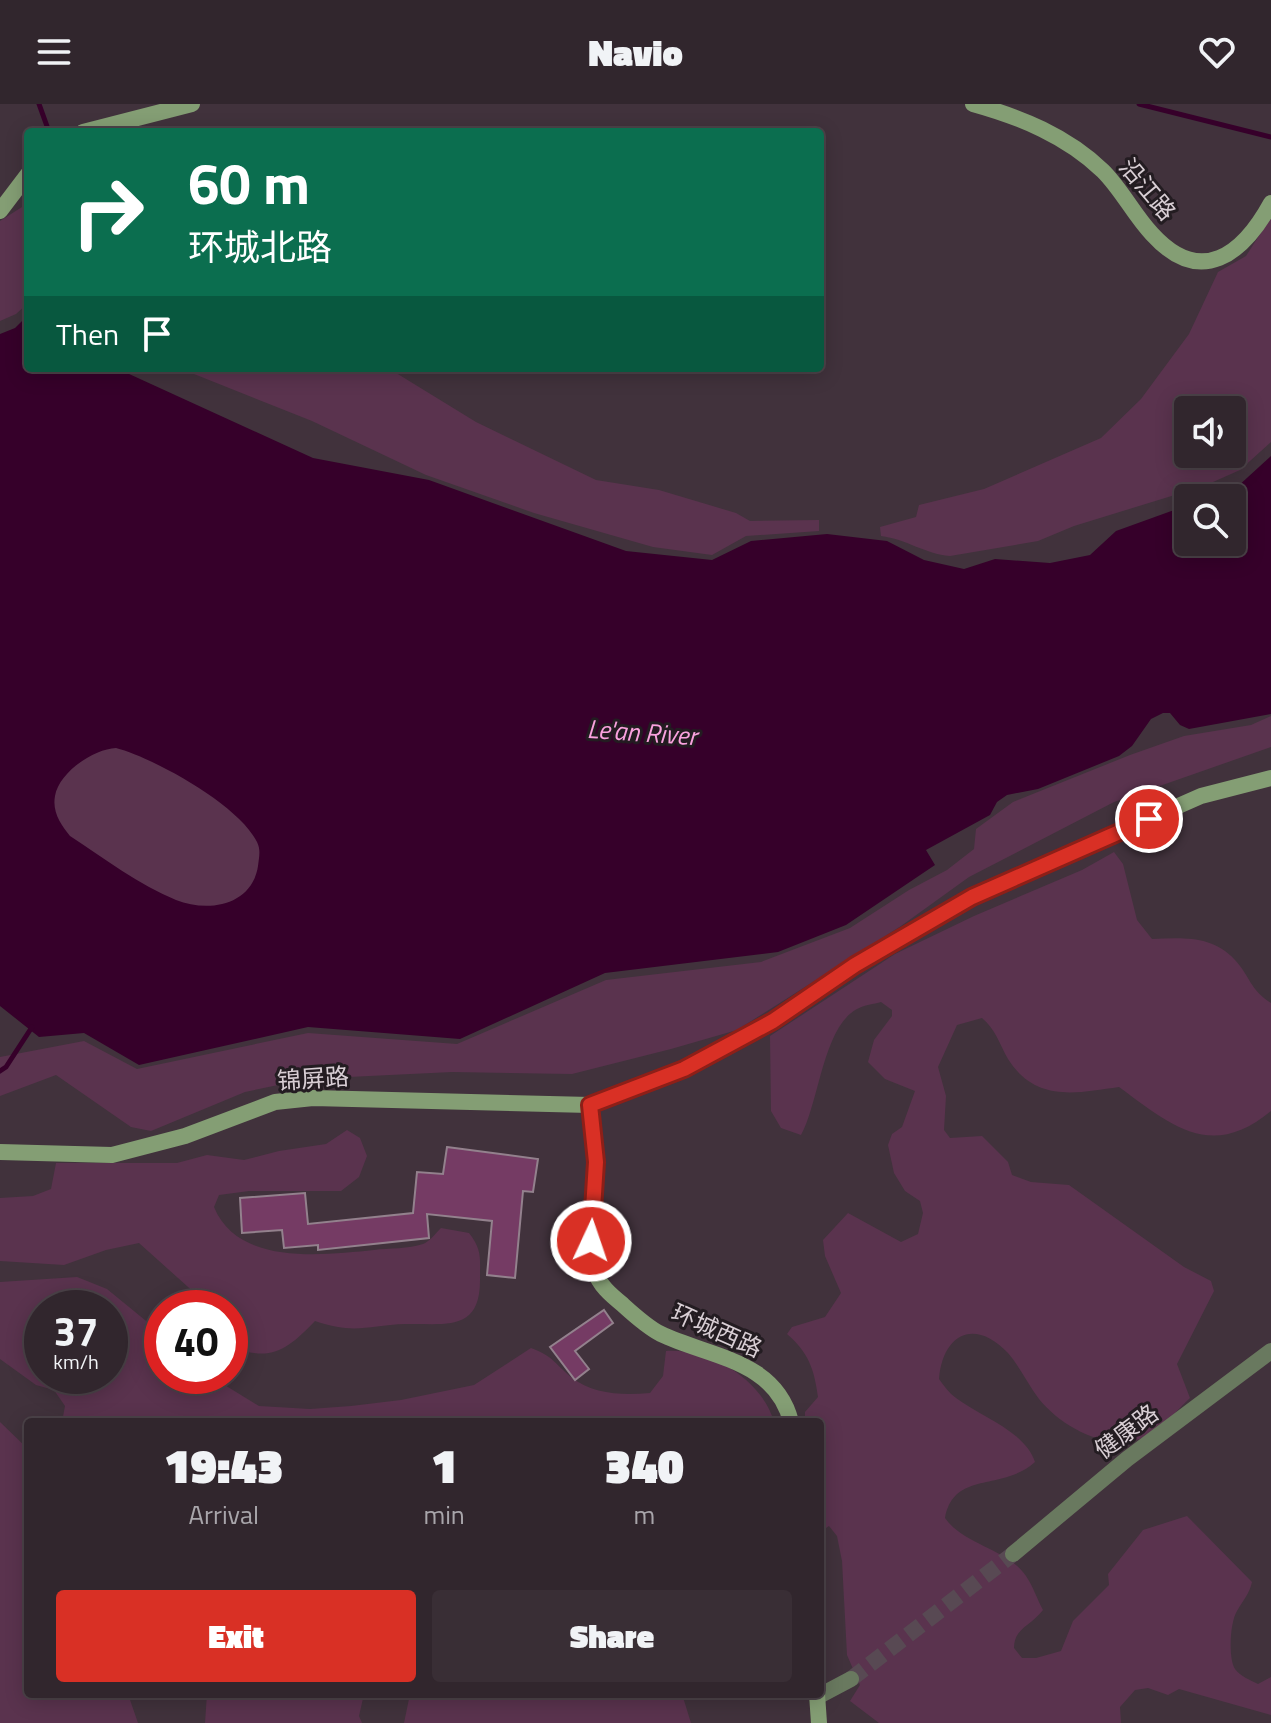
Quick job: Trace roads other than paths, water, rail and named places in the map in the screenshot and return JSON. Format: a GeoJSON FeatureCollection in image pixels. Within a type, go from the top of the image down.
{"type":"FeatureCollection","features":[{"type":"Feature","properties":{"kind":"street"},"geometry":{"type":"LineString","coordinates":[[99,128],[192,104]]}},
{"type":"Feature","properties":{"kind":"street","name":"沿江路"},"geometry":{"type":"LineString","coordinates":[[973,104],[1018,116],[1076,150],[1102,170],[1153,235],[1178,255],[1214,262],[1225,257],[1246,237],[1271,203]]}},
{"type":"Feature","properties":{"kind":"street"},"geometry":{"type":"LineString","coordinates":[[0,211],[24,179]]}},
{"type":"Feature","properties":{"kind":"street"},"geometry":{"type":"LineString","coordinates":[[590,1105],[684,1069],[773,1021],[855,965],[972,897],[1201,796],[1271,778]]}},
{"type":"Feature","properties":{"kind":"street","name":"锦屏路"},"geometry":{"type":"LineString","coordinates":[[0,1152],[112,1155],[185,1136],[275,1102],[313,1098],[590,1105]]}},
{"type":"Feature","properties":{"kind":"street","name":"环城西路"},"geometry":{"type":"LineString","coordinates":[[590,1105],[596,1162],[591,1241],[595,1271],[607,1291],[660,1333],[716,1352],[751,1369],[772,1385],[788,1408],[790,1418]]}},
{"type":"Feature","properties":{"kind":"street","name":"健康路"},"geometry":{"type":"LineString","coordinates":[[1013,1554],[1127,1459],[1271,1351]]}},
{"type":"Feature","properties":{"kind":"street"},"geometry":{"type":"LineString","coordinates":[[824,1692],[851,1679]]}},
{"type":"Feature","properties":{"kind":"street"},"geometry":{"type":"LineString","coordinates":[[817,1698],[819,1723]]}},
{"type":"Feature","properties":{"kind":"water","name":"Le'an River"},"geometry":{"type":"Polygon","coordinates":[[[24,319],[24,372],[125,372],[313,458],[429,480],[626,551],[712,560],[751,541],[827,534],[887,541],[924,560],[964,569],[995,559],[1050,563],[1090,555],[1116,531],[1174,510],[1174,556],[1246,556],[1246,484],[1240,484],[1271,456],[1271,714],[1189,729],[1180,725],[1170,713],[1163,713],[1151,719],[1132,746],[1119,756],[1038,789],[1007,795],[997,802],[990,815],[926,850],[935,865],[846,925],[778,952],[605,973],[460,1039],[308,1027],[139,1065],[84,1033],[39,1037],[0,1006],[0,334],[15,328],[24,319]],[[116,748],[107,749],[79,763],[63,779],[54,802],[58,818],[70,836],[162,894],[202,906],[238,897],[254,879],[258,866],[258,845],[233,813],[173,772],[132,753],[116,748]]]}},
{"type":"Feature","properties":{"kind":"waterway"},"geometry":{"type":"LineString","coordinates":[[39,104],[48,128]]}},
{"type":"Feature","properties":{"kind":"waterway"},"geometry":{"type":"LineString","coordinates":[[1139,104],[1271,137]]}},
{"type":"Feature","properties":{"kind":"waterway"},"geometry":{"type":"LineString","coordinates":[[0,1071],[6,1067],[32,1027]]}},
{"type":"Feature","properties":{"kind":"tunnel"},"geometry":{"type":"LineString","coordinates":[[851,1679],[1013,1554]]}}]}
